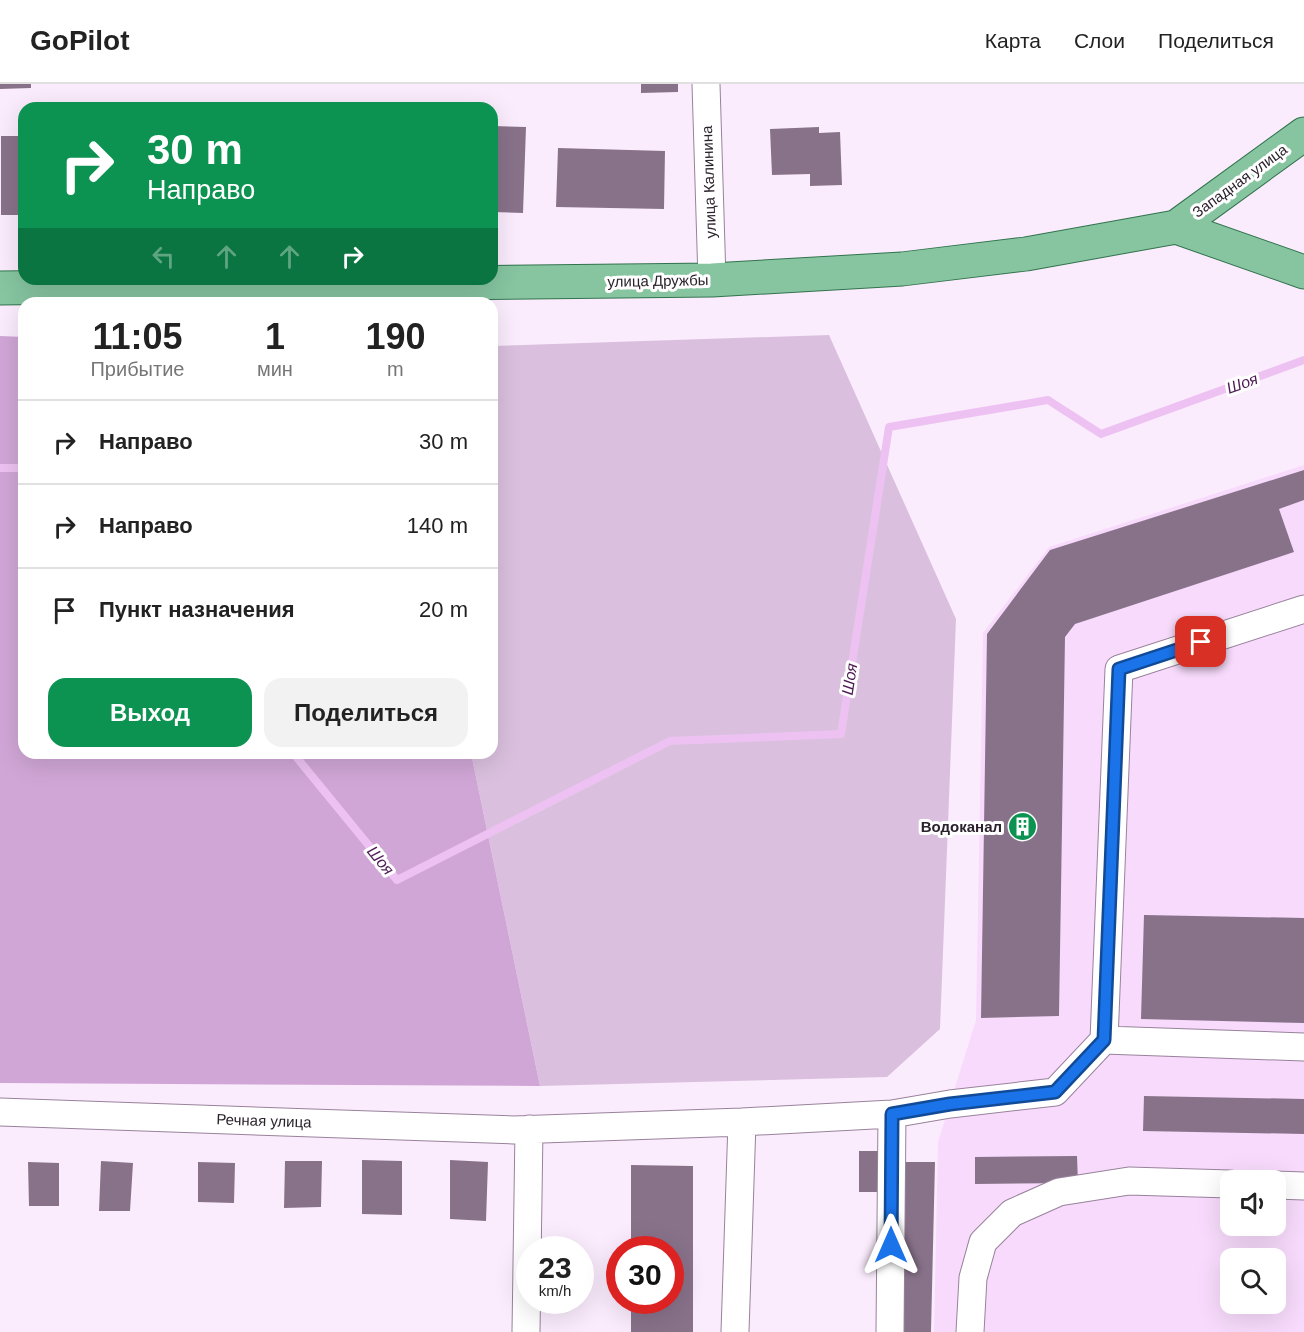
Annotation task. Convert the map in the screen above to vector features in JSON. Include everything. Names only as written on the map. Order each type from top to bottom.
[{"type":"main road","name":"Западная улица","points":[[1176,228],[1304,134]]},
{"type":"main road","name":"улица Дружбы","points":[[498,282],[712,280],[902,269],[1026,254],[1176,228],[1304,272]]},
{"type":"main road","name":"улица Дружбы","points":[[0,288],[267,285]]},
{"type":"street","name":"улица Калинина","points":[[706,84],[712,280]]},
{"type":"street","points":[[1304,609],[1119,669],[1104,1040],[1304,1047]]},
{"type":"street","name":"Речная улица","points":[[0,1112],[529,1129],[742,1122],[892,1114],[950,1104],[1055,1092],[1104,1040]]},
{"type":"street","points":[[890,1332],[892,1114]]},
{"type":"street","points":[[735,1332],[742,1122]]},
{"type":"street","points":[[526,1332],[529,1129]]},
{"type":"street","points":[[970,1332],[973,1278],[983,1242],[1012,1213],[1059,1192],[1129,1180],[1220,1184]]},
{"type":"street","points":[[1286,1185],[1304,1186]]},
{"type":"shaded area","points":[[829,335],[956,619],[940,1029],[887,1077],[540,1086],[472,759],[498,759],[498,346]]},
{"type":"shaded area","points":[[0,336],[18,337],[18,759],[472,759],[540,1086],[0,1083]]},
{"type":"shaded area","name":"Водоканал","points":[[1304,465],[1304,1332],[934,1332],[938,1142],[976,1020],[983,633],[1049,547]]},
{"type":"building","points":[[0,84],[31,84],[31,88],[0,89]]},
{"type":"building","points":[[641,84],[678,84],[678,92],[641,93]]},
{"type":"building","points":[[498,126],[526,127],[523,213],[498,212]]},
{"type":"building","points":[[819,127],[819,133],[840,132],[842,185],[810,186],[810,174],[772,175],[770,129]]},
{"type":"building","points":[[1,136],[18,136],[18,215],[1,215]]},
{"type":"building","points":[[558,148],[665,151],[664,209],[556,207]]},
{"type":"building","points":[[1304,470],[1304,500],[1279,509],[1294,552],[1075,624],[1065,637],[1059,1016],[981,1018],[987,634],[1050,550]]},
{"type":"building","points":[[1144,915],[1304,918],[1304,1023],[1141,1019]]},
{"type":"building","points":[[1144,1096],[1304,1099],[1304,1134],[1143,1131]]},
{"type":"building","points":[[859,1151],[883,1151],[883,1192],[859,1192]]},
{"type":"building","points":[[1077,1156],[1078,1183],[975,1184],[975,1157]]},
{"type":"building","points":[[362,1160],[402,1161],[402,1215],[362,1214]]},
{"type":"building","points":[[450,1160],[488,1162],[486,1221],[450,1219]]},
{"type":"building","points":[[101,1161],[133,1163],[130,1211],[99,1211]]},
{"type":"building","points":[[285,1161],[322,1161],[321,1207],[284,1208]]},
{"type":"building","points":[[28,1162],[59,1163],[59,1206],[29,1206]]},
{"type":"building","points":[[198,1162],[235,1163],[234,1203],[198,1202]]},
{"type":"building","points":[[899,1162],[935,1162],[931,1332],[894,1332]]},
{"type":"building","points":[[631,1165],[693,1166],[693,1332],[631,1332],[631,1314],[684,1314],[684,1236],[631,1236]]},
{"type":"waterway","name":"Шоя","points":[[298,759],[397,880],[670,741],[841,734],[889,427],[1048,400],[1101,434],[1304,360]]},
{"type":"waterway","name":"Шоя","points":[[0,468],[18,468]]},
{"type":"place","name":"Водоканал","points":[[1023,827]]},
{"type":"route","points":[[891,1245],[892,1114],[950,1104],[1055,1092],[1104,1040],[1119,669],[1201,642]]}]
